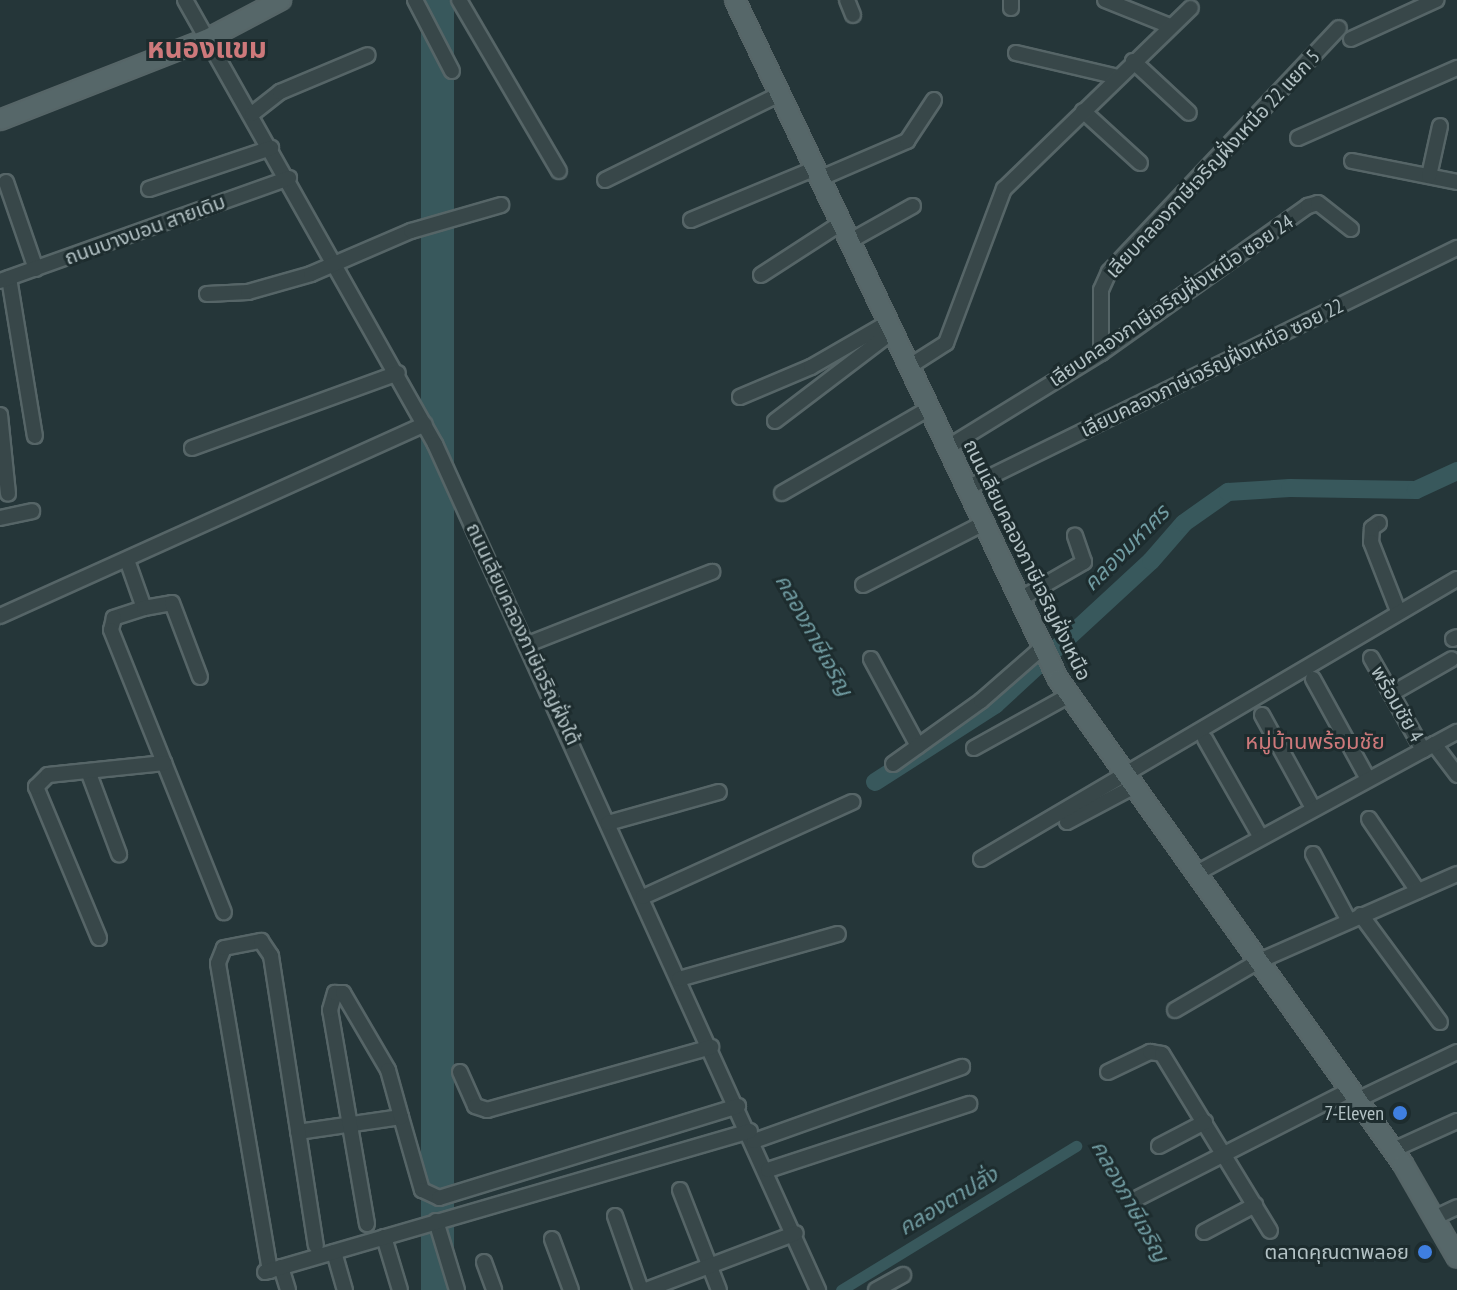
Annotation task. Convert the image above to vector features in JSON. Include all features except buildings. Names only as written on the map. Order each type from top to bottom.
[{"type":"main road","points":[[0,120],[207,39],[281,0]]},
{"type":"main road","name":"ถนนเลียบคลองภาษีเจริญฝั่งเหนือ","points":[[735,0],[1058,679],[1393,1150],[1436,1217],[1457,1258]]},
{"type":"street","name":"ถนนเลียบคลองภาษีเจริญฝั่งใต้","points":[[185,0],[339,265],[425,424],[768,1170],[818,1290]]},
{"type":"street","points":[[415,0],[452,71]]},
{"type":"street","points":[[459,0],[559,171]]},
{"type":"street","points":[[847,0],[853,15]]},
{"type":"street","points":[[1105,0],[1170,26]]},
{"type":"street","points":[[1351,39],[1413,5],[1436,0]]},
{"type":"street","points":[[910,366],[946,343],[1001,193],[1133,61],[1191,8]]},
{"type":"street","name":"เลียบคลองภาษีเจริญฝั่งเหนือ 22 แยก 5","points":[[1101,353],[1101,290],[1109,272],[1339,28]]},
{"type":"street","points":[[1016,53],[1118,77]]},
{"type":"street","points":[[252,114],[280,92],[368,55]]},
{"type":"street","points":[[1133,61],[1189,113]]},
{"type":"street","points":[[1298,138],[1457,68]]},
{"type":"street","points":[[605,180],[780,94]]},
{"type":"street","points":[[691,220],[907,141],[934,100]]},
{"type":"street","points":[[1083,111],[1140,163]]},
{"type":"street","points":[[1429,176],[1440,126]]},
{"type":"street","points":[[149,189],[271,148]]},
{"type":"street","points":[[1352,161],[1457,182]]},
{"type":"street","name":"ถนนบางบอน สายเดิม","points":[[5,279],[289,178]]},
{"type":"street","points":[[6,182],[36,269]]},
{"type":"street","name":"เลียบคลองภาษีเจริญฝั่งเหนือ ซอย 24","points":[[948,447],[1101,353],[1308,206],[1318,203],[1351,229]]},
{"type":"street","points":[[207,294],[248,292],[339,265],[411,231],[501,205]]},
{"type":"street","points":[[850,241],[913,206]]},
{"type":"street","points":[[761,275],[841,223]]},
{"type":"street","name":"เลียบคลองภาษีเจริญฝั่งเหนือ ซอย 22","points":[[967,488],[1457,248]]},
{"type":"street","points":[[5,279],[35,436]]},
{"type":"street","points":[[740,397],[811,367],[891,327]]},
{"type":"street","points":[[775,421],[891,327]]},
{"type":"street","points":[[192,448],[398,373]]},
{"type":"street","points":[[782,493],[930,408]]},
{"type":"street","points":[[0,415],[8,494]]},
{"type":"street","points":[[0,616],[425,424]]},
{"type":"street","points":[[0,518],[32,511]]},
{"type":"street","points":[[863,585],[984,523]]},
{"type":"street","points":[[1379,523],[1372,528],[1371,542],[1398,611]]},
{"type":"street","points":[[1020,599],[1084,562],[1075,536]]},
{"type":"street","points":[[127,560],[144,608]]},
{"type":"street","points":[[528,644],[712,572]]},
{"type":"street","points":[[1067,822],[1129,782],[1150,756],[1457,579]]},
{"type":"street","points":[[200,677],[172,603],[114,618],[111,630],[224,912]]},
{"type":"street","points":[[893,764],[981,701],[1044,648]]},
{"type":"street","name":"พร้อมชัย 4","points":[[1371,658],[1391,694],[1429,747],[1457,775]]},
{"type":"street","points":[[871,659],[918,746]]},
{"type":"street","points":[[1391,694],[1452,659]]},
{"type":"street","points":[[1313,679],[1368,779]]},
{"type":"street","points":[[974,748],[1068,696]]},
{"type":"street","points":[[1262,715],[1313,808]]},
{"type":"street","points":[[1195,874],[1260,836],[1457,732]]},
{"type":"street","points":[[1205,739],[1260,836]]},
{"type":"street","points":[[99,938],[36,787],[48,775],[164,763]]},
{"type":"street","points":[[88,771],[119,854]]},
{"type":"street","points":[[981,859],[1129,782]]},
{"type":"street","points":[[608,823],[719,792]]},
{"type":"street","points":[[643,897],[852,802]]},
{"type":"street","points":[[1369,819],[1418,891]]},
{"type":"street","points":[[1313,854],[1355,918],[1440,1022]]},
{"type":"street","points":[[1175,1010],[1259,961],[1457,874]]},
{"type":"street","points":[[679,979],[838,934]]},
{"type":"street","points":[[288,1290],[272,1270],[218,963],[224,948],[256,941],[268,947],[316,1246]]},
{"type":"street","points":[[367,1224],[330,1010],[333,995],[340,992],[388,1070],[422,1190],[439,1198],[738,1106]]},
{"type":"street","points":[[460,1072],[479,1111],[711,1047]]},
{"type":"street","points":[[1108,1072],[1156,1050],[1205,1122],[1270,1231]]},
{"type":"street","points":[[1138,1198],[1224,1153],[1457,1052]]},
{"type":"street","points":[[272,1270],[436,1221],[752,1136],[962,1067]]},
{"type":"street","points":[[768,1170],[969,1104]]},
{"type":"street","points":[[298,1132],[401,1117]]},
{"type":"street","points":[[1393,1150],[1457,1121]]},
{"type":"street","points":[[1159,1146],[1205,1122]]},
{"type":"street","points":[[680,1190],[719,1290]]},
{"type":"street","points":[[1204,1232],[1255,1205]]},
{"type":"street","points":[[1436,1217],[1457,1207]]},
{"type":"street","points":[[615,1216],[643,1290],[796,1233]]},
{"type":"street","points":[[436,1221],[457,1290]]},
{"type":"street","points":[[384,1237],[400,1290]]},
{"type":"street","points":[[552,1239],[571,1290]]},
{"type":"street","points":[[334,1252],[345,1290]]},
{"type":"street","points":[[484,1262],[494,1290]]},
{"type":"street","points":[[876,1290],[903,1275]]},
{"type":"water","points":[[421,0],[454,0],[454,1290],[421,1290]]},
{"type":"waterway","name":"คลองมหาศร","points":[[875,782],[995,705],[1151,561],[1184,523],[1228,492],[1290,488],[1416,490],[1457,471]]},
{"type":"waterway","name":"คลองตาปลั่ง","points":[[841,1290],[1076,1146]]},
{"type":"place","name":"7-Eleven","points":[[1400,1113]]},
{"type":"place","name":"ตลาดคุณตาพลอย","points":[[1425,1252]]},
{"type":"district","name":"หนองแขม","points":[[207,48]]},
{"type":"district","name":"หมู่บ้านพร้อมชัย","points":[[1315,742]]},
{"type":"water label","name":"คลองภาษีเจริญ","points":[[814,635]]},
{"type":"water label","name":"คลองภาษีเจริญ","points":[[1130,1201]]}]
